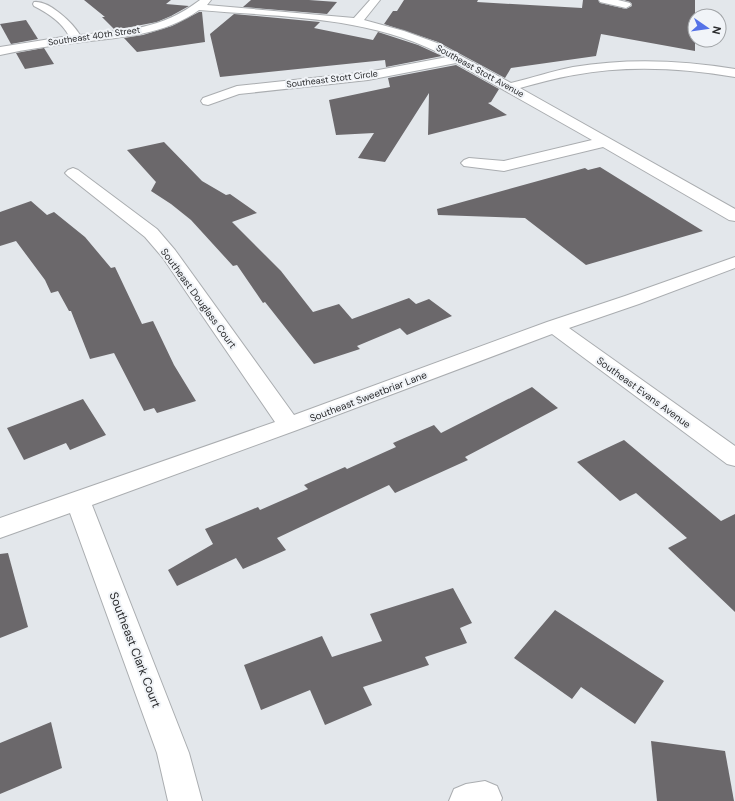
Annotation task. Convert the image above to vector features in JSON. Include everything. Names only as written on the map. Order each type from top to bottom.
[{"type":"street","name":"Southeast 40th Street","points":[[0,51],[76,39],[114,35],[150,28],[177,19],[206,0]]},
{"type":"street","points":[[357,22],[375,0]]},
{"type":"street","points":[[604,0],[626,5]]},
{"type":"street","points":[[38,4],[53,11],[66,23],[76,39]]},
{"type":"street","name":"Southeast Stott Avenue","points":[[197,7],[357,22],[400,33],[433,45],[735,216]]},
{"type":"street","name":"Southeast Stott Circle","points":[[208,100],[237,90],[368,76],[458,59]]},
{"type":"street","points":[[509,87],[573,71],[614,66],[676,66],[735,72]]},
{"type":"street","points":[[469,163],[504,166],[604,142]]},
{"type":"street","name":"Southeast Douglass Court","points":[[73,173],[151,233],[169,254],[289,425]]},
{"type":"street","name":"Southeast Sweetbriar Lane","points":[[0,528],[78,502],[554,326],[632,300],[735,262]]},
{"type":"street","name":"Southeast Evans Avenue","points":[[554,326],[735,458]]},
{"type":"street","name":"Southeast Clark Court","points":[[78,502],[174,753],[185,801]]},
{"type":"building","points":[[84,0],[171,0],[166,4],[189,6],[157,22],[115,30],[102,17],[105,17]]},
{"type":"building","points":[[251,0],[309,0],[337,2],[327,14],[243,7]]},
{"type":"building","points":[[404,0],[478,0],[477,2],[582,8],[583,0],[598,0],[600,3],[626,9],[632,6],[632,4],[624,0],[695,0],[695,8],[687,8],[687,48],[695,48],[695,51],[601,34],[596,56],[511,68],[505,78],[438,42],[384,24],[393,11],[397,11]]},
{"type":"building","points":[[199,12],[202,12],[205,42],[137,52],[124,38],[143,35],[172,26]]},
{"type":"building","points":[[234,14],[320,22],[314,28],[373,40],[378,32],[418,45],[442,56],[386,67],[385,60],[220,77],[210,34]]},
{"type":"building","points":[[26,20],[38,39],[11,44],[0,24]]},
{"type":"building","points":[[44,48],[54,64],[25,69],[16,53]]},
{"type":"building","points":[[456,65],[499,89],[491,102],[488,103],[507,115],[428,135],[429,93],[385,162],[358,158],[374,133],[336,135],[329,100],[390,87],[388,78]]},
{"type":"building","points":[[164,142],[202,181],[226,195],[230,194],[257,213],[232,222],[281,271],[313,312],[339,304],[352,319],[409,298],[416,304],[429,299],[452,316],[407,335],[400,328],[357,346],[360,349],[314,364],[265,302],[263,303],[237,265],[233,266],[191,220],[171,204],[151,191],[156,182],[127,150]]},
{"type":"building","points":[[600,167],[703,231],[586,265],[525,218],[438,215],[437,209],[585,168],[588,170]]},
{"type":"building","points":[[31,201],[47,215],[54,212],[85,237],[111,268],[115,267],[142,324],[153,321],[174,365],[196,401],[157,413],[154,408],[144,411],[114,353],[90,359],[71,311],[69,311],[58,291],[51,293],[45,280],[16,241],[0,246],[0,212]]},
{"type":"building","points":[[532,387],[558,408],[465,457],[468,460],[395,493],[389,485],[277,538],[286,550],[243,569],[236,558],[177,586],[168,570],[213,544],[205,529],[258,507],[260,510],[308,489],[304,485],[345,467],[347,469],[396,447],[393,443],[434,425],[441,433]]},
{"type":"building","points":[[83,399],[106,435],[70,450],[66,443],[24,460],[7,428]]},
{"type":"building","points":[[624,440],[721,521],[735,514],[735,612],[668,548],[687,538],[636,493],[620,501],[577,462]]},
{"type":"building","points":[[8,553],[28,627],[0,638],[0,554]]},
{"type":"building","points":[[453,588],[472,623],[460,628],[467,643],[425,657],[429,665],[363,687],[372,705],[325,725],[310,690],[261,710],[244,665],[322,636],[332,657],[382,641],[370,614]]},
{"type":"building","points":[[555,610],[664,681],[635,724],[581,687],[572,699],[514,658]]},
{"type":"building","points":[[51,722],[62,768],[0,794],[0,743]]},
{"type":"building","points":[[651,741],[725,751],[734,801],[657,801]]}]
